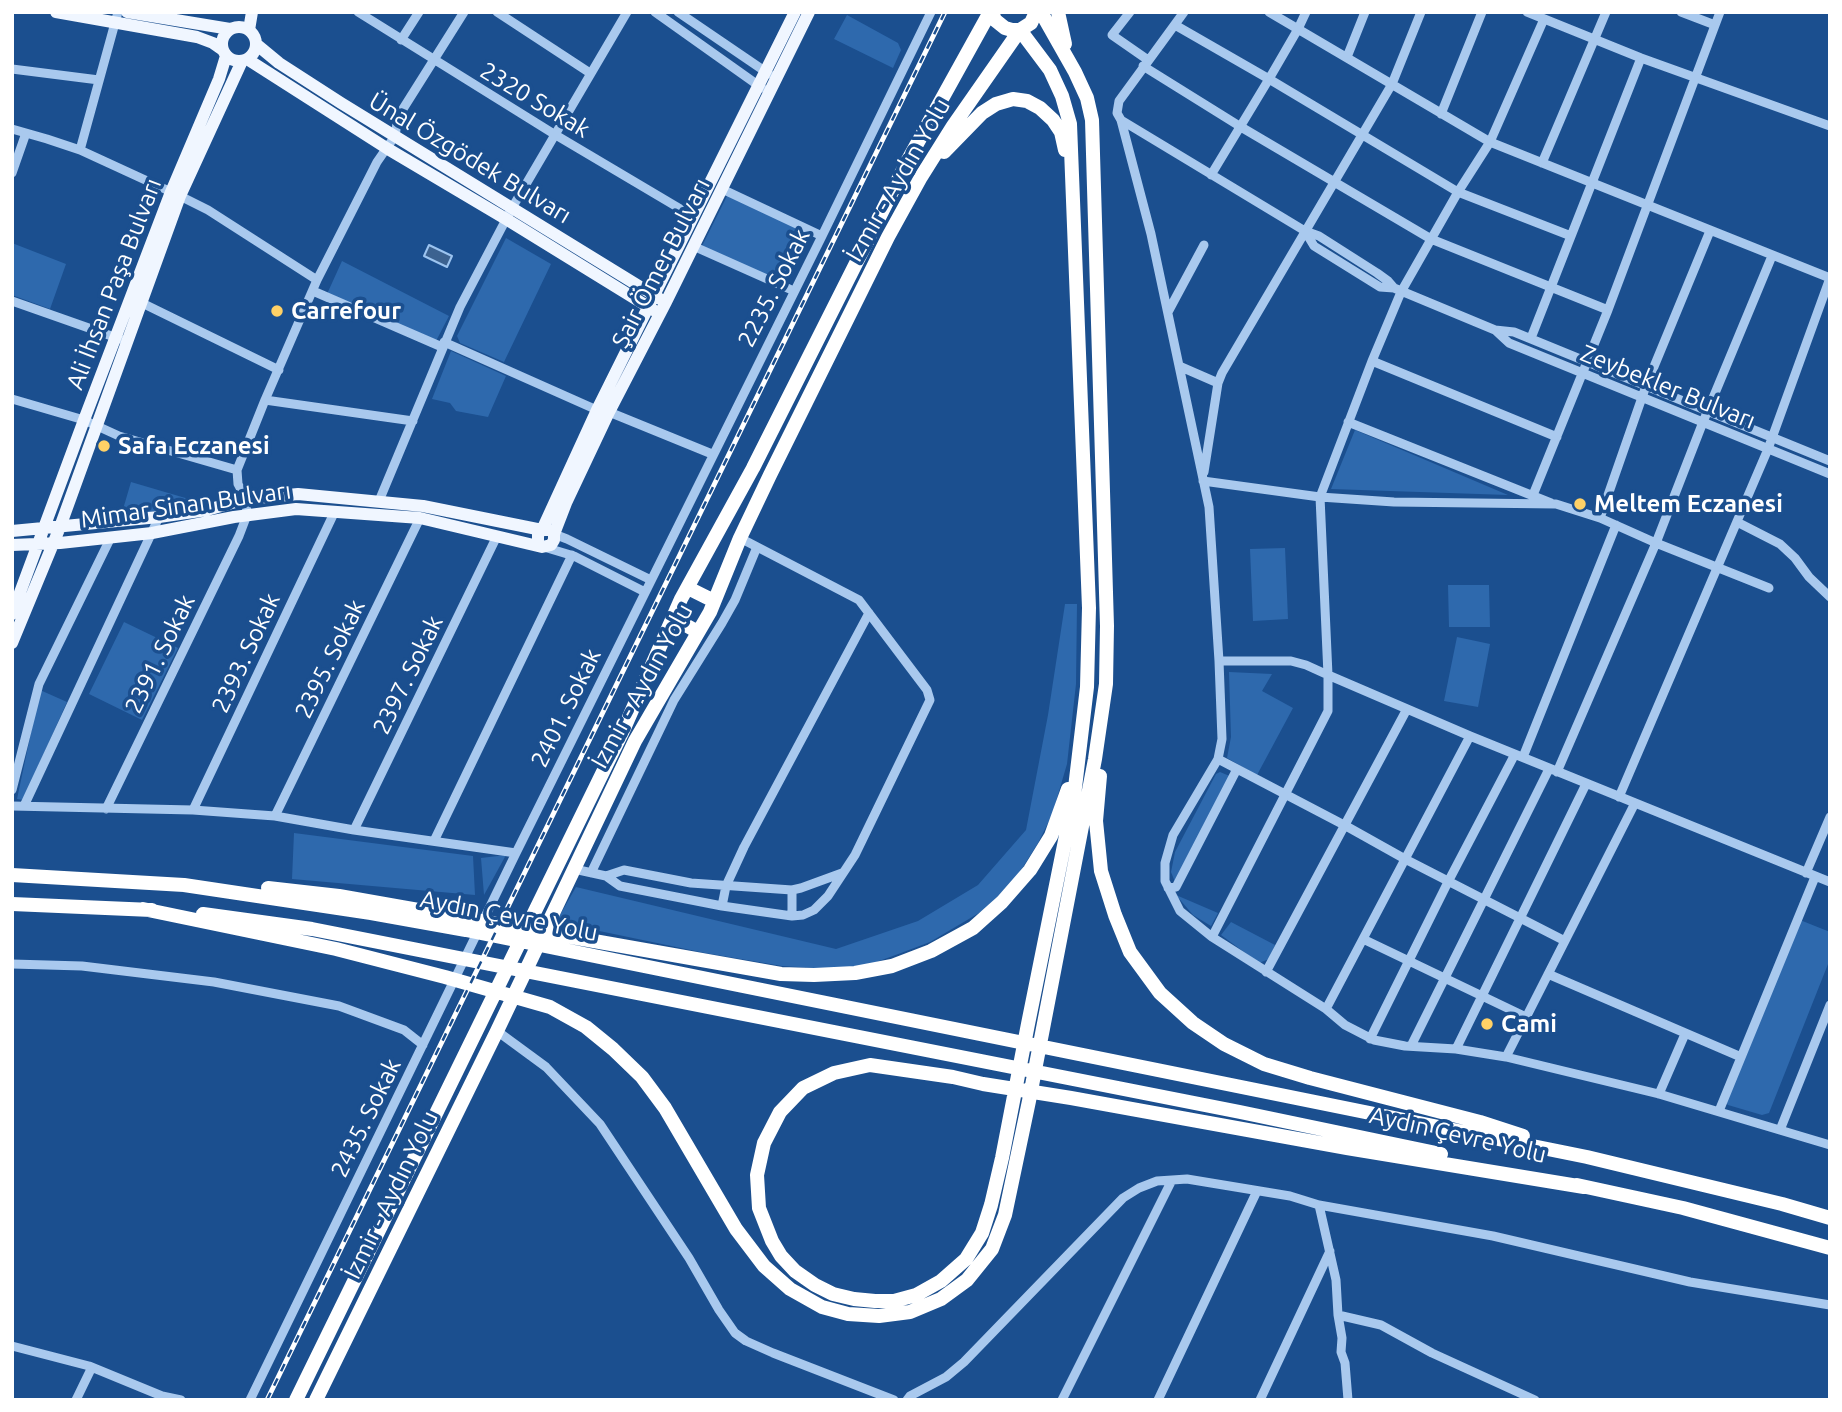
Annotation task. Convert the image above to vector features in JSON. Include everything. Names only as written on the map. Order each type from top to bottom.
[{"type":"highway","points":[[991,12],[995,20],[1005,28],[1020,30],[1050,70],[1062,96],[1070,124],[1089,608],[1087,687],[1074,796],[1002,1158],[982,1233],[966,1259],[941,1281],[916,1294],[894,1301],[854,1299],[833,1294],[795,1271],[772,1241],[759,1208],[757,1175],[764,1143],[780,1112],[803,1088],[834,1073],[870,1065],[953,1077],[983,1084],[1071,1098],[1347,1148],[1584,1187]]},
{"type":"highway","name":"İzmir - Aydın Yolu","points":[[296,1400],[622,733],[688,588],[754,468],[908,160],[991,12]]},
{"type":"highway","points":[[1039,12],[1075,72],[1087,98],[1092,120],[1107,626],[1096,821],[1101,872],[1130,952],[1160,993],[1193,1023],[1264,1064],[1480,1122],[1587,1157]]},
{"type":"highway","name":"İzmir - Aydın Yolu","points":[[316,1400],[497,1031],[635,741],[714,601],[740,538],[888,237],[953,126],[1020,30],[1031,23],[1039,12]]},
{"type":"highway","points":[[1058,12],[1075,72]]},
{"type":"highway","points":[[921,177],[982,113],[996,104],[1013,99],[1034,104],[1053,120],[1061,132],[1073,182]]},
{"type":"highway","points":[[688,588],[714,601]]},
{"type":"highway","points":[[673,618],[698,632]]},
{"type":"highway","points":[[143,909],[336,949],[550,1007],[586,1027],[642,1077],[666,1108],[736,1229],[764,1266],[790,1289],[822,1307],[848,1314],[879,1316],[910,1312],[941,1299],[967,1280],[992,1249],[1005,1215],[1095,760],[1105,684]]},
{"type":"highway","points":[[553,941],[781,974],[855,973],[912,959],[973,928],[1002,902],[1030,870],[1051,836],[1082,740]]},
{"type":"highway","name":"Aydın Çevre Yolu","points":[[12,875],[184,885],[468,925],[553,941],[991,1038],[1587,1157],[1830,1218]]},
{"type":"highway","name":"Aydın Çevre Yolu","points":[[12,904],[219,915],[312,929],[1392,1143],[1683,1208],[1830,1248]]},
{"type":"main road","points":[[55,12],[117,18],[197,37],[213,43],[236,61],[245,60],[255,52],[254,36],[238,29],[127,12]]},
{"type":"main road","points":[[238,29],[239,12]]},
{"type":"main road","points":[[224,53],[223,39],[238,29],[252,12]]},
{"type":"main road","name":"Şair Ömer Bulvarı","points":[[657,305],[693,246],[722,189],[795,12]]},
{"type":"main road","name":"Şair Ömer Bulvarı","points":[[771,75],[809,12]]},
{"type":"main road","name":"Ünal Özgödek Bulvarı","points":[[256,44],[279,63],[391,133],[509,213],[657,305]]},
{"type":"main road","name":"Ali İhsan Paşa Bulvarı","points":[[38,544],[122,340],[219,79],[224,53]]},
{"type":"main road","name":"Ali İhsan Paşa Bulvarı","points":[[122,340],[142,303],[176,194],[245,60]]},
{"type":"main road","name":"Ünal Özgödek Bulvarı","points":[[245,60],[384,146],[509,213]]},
{"type":"main road","name":"Şair Ömer Bulvarı","points":[[542,547],[537,537],[548,532],[603,411],[657,305],[694,217],[764,90]]},
{"type":"main road","name":"Ali İhsan Paşa Bulvarı","points":[[54,543],[61,527],[90,423]]},
{"type":"main road","name":"Mimar Sinan Bulvarı","points":[[12,531],[159,517],[207,510],[246,499],[298,494],[548,532]]},
{"type":"main road","name":"Mimar Sinan Bulvarı","points":[[12,545],[152,533],[241,516],[296,509],[335,511],[378,508]]},
{"type":"main road","name":"Mimar Sinan Bulvarı","points":[[421,512],[542,547]]},
{"type":"main road","points":[[12,643],[54,543]]},
{"type":"main road","points":[[12,614],[38,544]]},
{"type":"street","name":"2320 Sokak","points":[[358,12],[694,217]]},
{"type":"street","points":[[401,40],[419,12]]},
{"type":"street","points":[[241,516],[233,503],[238,484],[237,470],[317,280],[398,117],[464,12]]},
{"type":"street","points":[[497,12],[590,73]]},
{"type":"street","points":[[378,508],[460,307],[509,213],[627,12]]},
{"type":"street","points":[[655,12],[764,90]]},
{"type":"street","points":[[678,12],[771,75]]},
{"type":"street","name":"2235. Sokak","points":[[651,580],[930,12]]},
{"type":"street","points":[[1130,12],[1112,35],[1146,63],[1241,127],[1431,239],[1608,310]]},
{"type":"street","points":[[1184,12],[1119,101],[1117,113],[1151,234],[1209,507],[1222,739],[1218,759],[1173,835],[1165,863],[1165,881],[1180,911],[1212,937],[1370,1039],[1506,1057],[1660,1094],[1830,1145]]},
{"type":"street","points":[[1269,12],[1490,142],[1830,278],[1773,438],[1619,797]]},
{"type":"street","points":[[1211,175],[1306,12]]},
{"type":"street","points":[[1347,57],[1365,12]]},
{"type":"street","points":[[1203,481],[1218,383],[1222,373],[1392,84],[1421,12]]},
{"type":"street","points":[[1441,114],[1482,12]]},
{"type":"street","points":[[1527,12],[1641,58],[1830,127]]},
{"type":"street","points":[[1542,163],[1606,12]]},
{"type":"street","points":[[1681,12],[1715,25]]},
{"type":"street","points":[[1533,495],[1608,310],[1720,12]]},
{"type":"street","points":[[80,150],[117,18]]},
{"type":"street","points":[[1212,937],[1328,711],[1321,497],[1348,422],[1398,290],[1490,142],[1544,19]]},
{"type":"street","points":[[1175,25],[1458,192],[1571,236]]},
{"type":"street","points":[[1531,338],[1641,58]]},
{"type":"street","points":[[12,69],[99,80]]},
{"type":"street","name":"Zeybekler Bulvarı","points":[[1121,120],[1305,231],[1319,236],[1377,273],[1398,290],[1494,330],[1510,343],[1830,474]]},
{"type":"street","points":[[12,130],[80,150],[176,194],[208,210],[317,280]]},
{"type":"street","points":[[12,173],[26,133]]},
{"type":"street","points":[[722,189],[822,236]]},
{"type":"street","points":[[1600,518],[1646,386],[1710,232]]},
{"type":"street","points":[[1168,312],[1204,245]]},
{"type":"street","points":[[693,246],[794,291]]},
{"type":"street","points":[[1410,1046],[1553,770],[1656,543],[1772,256]]},
{"type":"street","points":[[313,291],[712,454]]},
{"type":"street","points":[[12,301],[122,340]]},
{"type":"street","points":[[142,303],[279,370]]},
{"type":"street","name":"Zeybekler Bulvarı","points":[[1494,330],[1514,332],[1531,338],[1830,461]]},
{"type":"street","points":[[1372,361],[1557,436]]},
{"type":"street","points":[[1180,366],[1218,383]]},
{"type":"street","points":[[12,399],[90,423],[119,436],[237,470]]},
{"type":"street","points":[[265,400],[413,421]]},
{"type":"street","points":[[1348,422],[1556,505],[1600,518],[1769,588]]},
{"type":"street","points":[[1203,481],[1321,497],[1394,502],[1556,505]]},
{"type":"street","points":[[238,484],[246,499],[241,516]]},
{"type":"street","name":"2393. Sokak","points":[[193,810],[335,511]]},
{"type":"street","name":"2395. Sokak","points":[[275,816],[421,512]]},
{"type":"street","name":"2391. Sokak","points":[[106,809],[239,536],[241,516]]},
{"type":"street","points":[[24,806],[159,517]]},
{"type":"street","points":[[1737,523],[1780,544],[1830,597]]},
{"type":"street","points":[[1370,1039],[1448,881],[1519,755],[1616,526]]},
{"type":"street","name":"Mimar Sinan Bulvarı","points":[[548,532],[651,580]]},
{"type":"street","name":"2397. Sokak","points":[[354,830],[497,536]]},
{"type":"street","points":[[12,790],[39,684],[111,537]]},
{"type":"street","points":[[574,869],[606,876],[620,886],[792,916],[814,910],[828,896],[860,844],[930,701],[927,690],[859,600],[740,538]]},
{"type":"street","name":"Mimar Sinan Bulvarı","points":[[542,547],[572,555],[645,592]]},
{"type":"street","points":[[592,873],[674,700],[735,600],[757,547]]},
{"type":"street","points":[[434,841],[572,555]]},
{"type":"street","name":"2401. Sokak","points":[[516,853],[651,580]]},
{"type":"street","points":[[722,905],[726,886],[750,835],[869,613]]},
{"type":"street","points":[[1219,661],[1291,661],[1306,665],[1470,736],[1830,882]]},
{"type":"street","points":[[1266,972],[1407,709]]},
{"type":"street","points":[[1326,1009],[1470,736]]},
{"type":"street","points":[[1218,759],[1565,941]]},
{"type":"street","points":[[1168,888],[1176,887],[1237,769]]},
{"type":"street","points":[[1456,1049],[1586,784]]},
{"type":"street","points":[[1506,1057],[1635,803]]},
{"type":"street","points":[[12,806],[193,810],[275,816],[516,853]]},
{"type":"street","points":[[1719,1111],[1811,875],[1830,817]]},
{"type":"street","name":"2435. Sokak","points":[[250,1400],[516,853]]},
{"type":"street","points":[[606,876],[624,870],[691,883],[792,890],[843,873]]},
{"type":"street","points":[[792,890],[792,916]]},
{"type":"street","points":[[1363,939],[1526,1017]]},
{"type":"street","points":[[12,964],[82,966],[214,982],[339,1006],[404,1030],[423,1045]]},
{"type":"street","points":[[1548,974],[1741,1057]]},
{"type":"street","points":[[1780,1130],[1830,1005]]},
{"type":"street","points":[[497,1031],[546,1067],[600,1124],[735,1333],[773,1353],[894,1400]]},
{"type":"street","points":[[1660,1094],[1685,1034]]},
{"type":"street","points":[[906,1400],[946,1377],[964,1362],[1123,1198],[1157,1181],[1187,1179],[1290,1196],[1319,1205],[1493,1236],[1690,1282],[1830,1305]]},
{"type":"street","points":[[1062,1400],[1172,1180]]},
{"type":"street","points":[[1158,1400],[1257,1191]]},
{"type":"street","points":[[1319,1205],[1336,1280],[1341,1352],[1345,1363],[1348,1400]]},
{"type":"street","points":[[1260,1400],[1330,1251]]},
{"type":"street","points":[[1819,1303],[1830,1315]]},
{"type":"street","points":[[1338,1315],[1381,1325],[1432,1353],[1535,1400]]},
{"type":"street","points":[[14,1350],[92,1367],[161,1398],[181,1400]]},
{"type":"street","points":[[76,1400],[92,1367]]},
{"type":"shaded area","points":[[847,15],[898,43],[901,50],[893,68],[834,39]]},
{"type":"shaded area","points":[[728,194],[810,234],[784,284],[702,246]]},
{"type":"shaded area","points":[[506,238],[551,264],[504,362],[460,343],[457,336]]},
{"type":"shaded area","points":[[12,243],[66,264],[50,309],[12,295]]},
{"type":"shaded area","points":[[429,245],[452,256],[447,267],[424,256]]},
{"type":"shaded area","points":[[342,261],[449,316],[436,341],[327,294]]},
{"type":"shaded area","points":[[451,351],[506,376],[488,417],[456,411],[450,403],[432,399]]},
{"type":"shaded area","points":[[1355,430],[1508,495],[1331,489]]},
{"type":"shaded area","points":[[131,482],[199,502],[199,505],[121,516]]},
{"type":"shaded area","points":[[1285,548],[1288,619],[1253,621],[1250,549]]},
{"type":"shaded area","points":[[1448,585],[1489,585],[1490,627],[1449,627]]},
{"type":"shaded area","points":[[1065,604],[1077,604],[1076,684],[1067,764],[1052,815],[1038,843],[1016,878],[984,910],[930,942],[868,965],[830,969],[782,966],[705,953],[556,922],[576,887],[836,949],[918,921],[978,885],[1026,830],[1048,715]]},
{"type":"shaded area","points":[[124,622],[178,648],[142,720],[89,694]]},
{"type":"shaded area","points":[[1457,637],[1490,644],[1478,707],[1444,701]]},
{"type":"shaded area","points":[[1229,672],[1272,674],[1262,691],[1293,708],[1257,775],[1227,758],[1231,737]]},
{"type":"shaded area","points":[[40,690],[67,702],[23,800],[17,799]]},
{"type":"shaded area","points":[[1220,772],[1232,777],[1175,882],[1171,872],[1175,852],[1216,774]]},
{"type":"shaded area","points":[[294,833],[473,856],[475,895],[292,879]]},
{"type":"shaded area","points":[[506,855],[484,895],[481,858]]},
{"type":"shaded area","points":[[1176,895],[1218,913],[1211,926],[1193,915]]},
{"type":"shaded area","points":[[1800,920],[1830,932],[1830,959],[1769,1113],[1762,1115],[1728,1105],[1726,1102]]},
{"type":"shaded area","points":[[1231,922],[1275,945],[1269,959],[1259,963],[1221,935]]},
{"type":"railway","points":[[267,1400],[945,12]]},
{"type":"place","name":"Carrefour","points":[[277,311]]},
{"type":"place","name":"Safa Eczanesi","points":[[104,446]]},
{"type":"place","name":"Meltem Eczanesi","points":[[1580,504]]},
{"type":"place","name":"Cami","points":[[1487,1024]]}]
